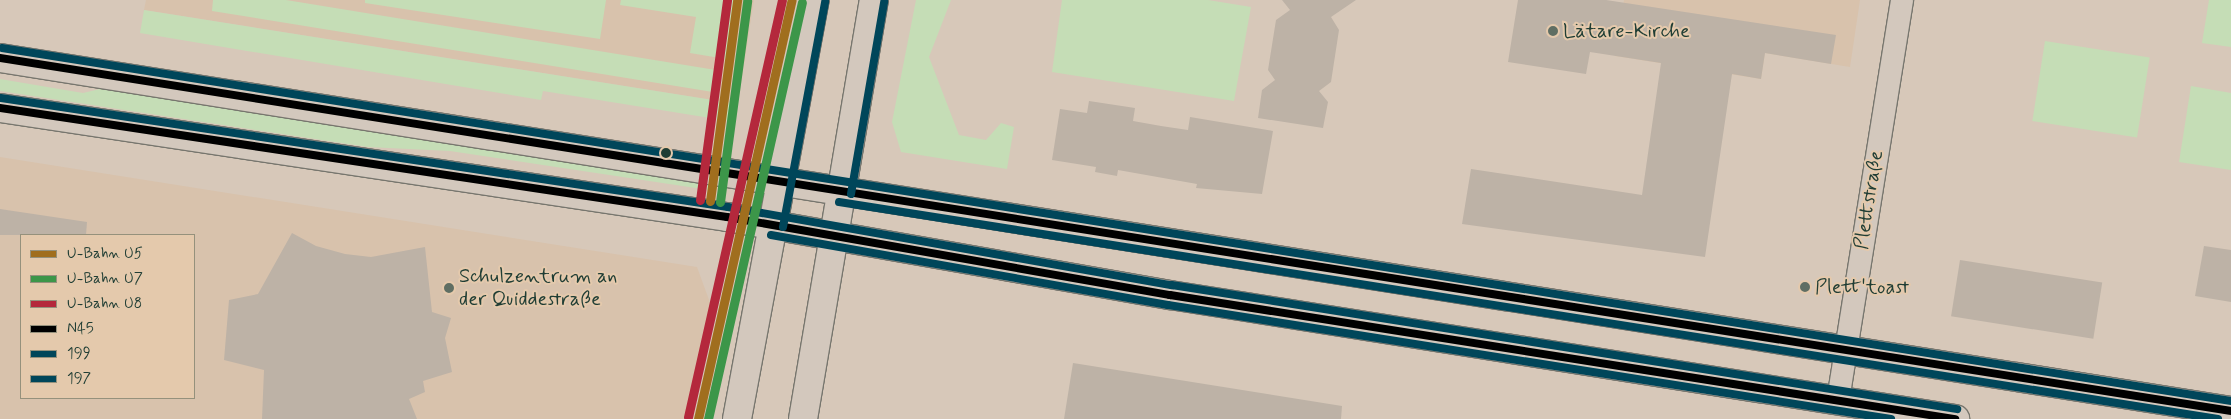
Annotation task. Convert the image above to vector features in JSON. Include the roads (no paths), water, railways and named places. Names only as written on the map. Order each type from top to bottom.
[{"type":"main road","points":[[737,419],[815,0]]},
{"type":"main road","points":[[803,419],[874,0]]},
{"type":"main road","points":[[0,58],[2231,410]]},
{"type":"main road","points":[[0,108],[773,225],[1170,295],[1955,419]]},
{"type":"street","name":"Plettstraße","points":[[1838,400],[1902,0]]},
{"type":"metro line","name":"U8","points":[[700,200],[727,0]]},
{"type":"metro line","name":"U5","points":[[710,201],[737,0]]},
{"type":"metro line","name":"U8","points":[[688,417],[782,0]]},
{"type":"metro line","name":"U5","points":[[698,419],[792,0]]},
{"type":"metro line","name":"U7","points":[[720,202],[747,1]]},
{"type":"metro line","name":"U7","points":[[708,419],[802,2]]},
{"type":"place","name":"Lätare-Kirche","points":[[1553,31]]},
{"type":"place","name":"Plett'toast","points":[[1805,287]]},
{"type":"place","name":"Schulzentrum an der Quiddestraße","points":[[449,288]]}]
